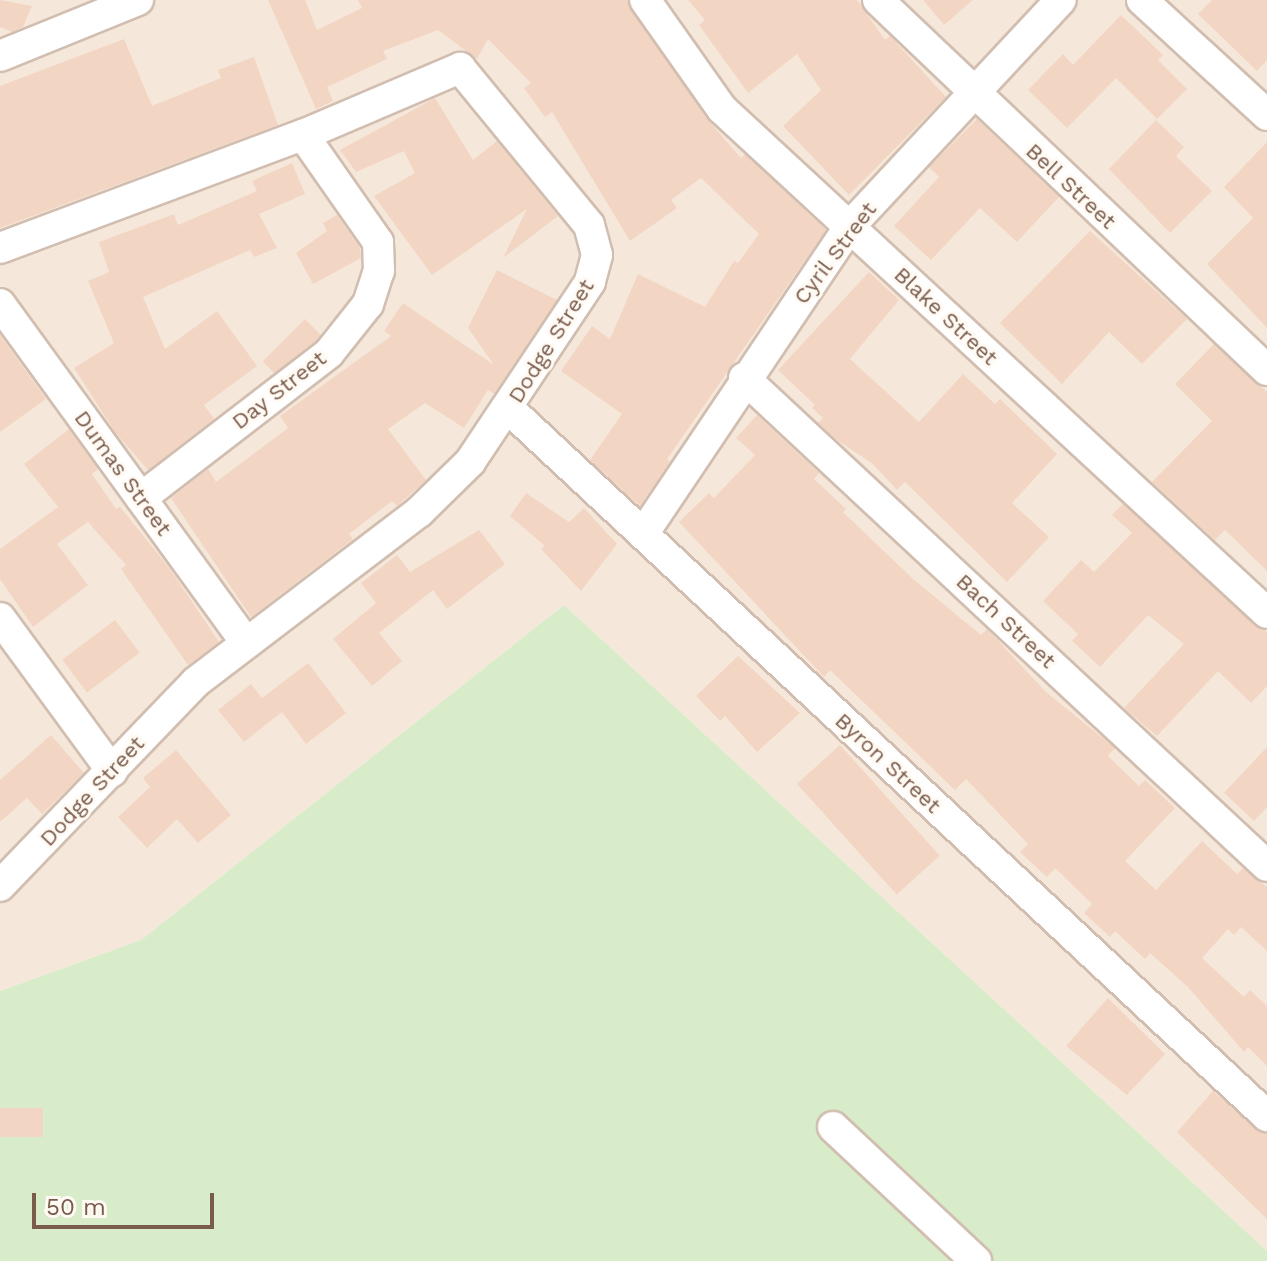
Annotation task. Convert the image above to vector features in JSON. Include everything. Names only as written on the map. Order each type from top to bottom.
[{"type":"street","points":[[0,56],[138,0]]},
{"type":"street","name":"Blake Street","points":[[645,0],[722,109],[1267,613]]},
{"type":"street","name":"Bell Street","points":[[878,0],[973,95],[1267,370]]},
{"type":"street","name":"Cyril Street","points":[[643,534],[744,378],[850,226],[1061,0]]},
{"type":"street","points":[[1142,0],[1267,115]]},
{"type":"street","name":"Dodge Street","points":[[0,248],[303,135],[454,69],[465,70],[589,225],[597,255],[590,282],[509,409],[470,462],[419,512],[196,682],[0,886]]},
{"type":"street","name":"Day Street","points":[[141,498],[329,353],[368,304],[379,271],[378,242],[303,135]]},
{"type":"street","name":"Dumas Street","points":[[0,304],[246,643]]},
{"type":"street","name":"Bach Street","points":[[744,378],[1267,866]]},
{"type":"street","name":"Byron Street","points":[[509,409],[1267,1116]]},
{"type":"street","points":[[0,618],[112,771]]},
{"type":"street","points":[[833,1127],[976,1261]]},
{"type":"shaded area","points":[[0,0],[1267,0],[1267,1251],[564,605],[141,940],[0,991]]},
{"type":"green space","points":[[564,605],[1267,1251],[1267,1261],[0,1261],[0,991],[141,940]]},
{"type":"building","points":[[0,0],[32,6],[23,27],[12,32],[0,27]]},
{"type":"building","points":[[268,0],[305,0],[317,30],[362,8],[358,0],[627,0],[707,119],[741,158],[745,154],[826,230],[667,459],[670,462],[640,506],[590,460],[622,414],[561,371],[592,326],[610,339],[638,274],[705,307],[734,261],[738,263],[759,234],[701,178],[671,200],[677,208],[630,241],[552,112],[545,117],[524,88],[531,83],[488,39],[477,59],[438,30],[383,51],[387,59],[327,87],[333,101],[316,109]]},
{"type":"building","points":[[688,0],[857,0],[885,40],[890,36],[946,97],[849,195],[783,126],[821,90],[797,54],[748,93],[699,25],[705,20]]},
{"type":"building","points":[[923,0],[973,0],[944,25]]},
{"type":"building","points":[[1212,0],[1267,0],[1267,60],[1257,71],[1198,14]]},
{"type":"building","points":[[1121,15],[1163,55],[1158,60],[1187,89],[1157,119],[1116,78],[1067,128],[1028,90],[1063,54],[1073,65]]},
{"type":"building","points":[[124,39],[152,106],[221,78],[218,70],[254,57],[278,125],[0,228],[0,86]]},
{"type":"building","points":[[435,98],[473,160],[497,141],[558,216],[503,258],[527,209],[432,275],[374,196],[415,173],[404,151],[356,172],[340,150]]},
{"type":"building","points":[[977,119],[1059,197],[1017,242],[980,208],[931,260],[894,226],[939,177],[929,167]]},
{"type":"building","points":[[1156,120],[1184,147],[1176,156],[1212,191],[1170,233],[1109,169]]},
{"type":"building","points":[[1267,142],[1267,328],[1207,264],[1253,218],[1224,187]]},
{"type":"building","points":[[292,163],[305,194],[259,214],[277,248],[254,257],[250,250],[143,297],[165,349],[217,311],[257,366],[204,405],[214,419],[148,470],[115,432],[74,368],[114,343],[88,281],[109,272],[99,242],[174,214],[178,225],[257,191],[252,181]]},
{"type":"building","points":[[337,215],[360,248],[361,258],[313,284],[296,253],[327,231],[323,223]]},
{"type":"building","points":[[1090,231],[1187,319],[1142,364],[1109,332],[1062,384],[1000,323]]},
{"type":"building","points":[[497,270],[557,300],[494,394],[488,390],[464,428],[425,403],[388,429],[426,480],[397,506],[392,501],[349,534],[353,539],[251,617],[171,498],[208,469],[216,482],[288,428],[280,416],[391,336],[384,331],[403,303],[494,365],[468,328]]},
{"type":"building","points":[[869,272],[899,300],[850,359],[919,422],[963,374],[995,404],[1000,399],[1057,454],[1012,503],[1049,537],[1007,582],[905,482],[897,490],[873,464],[818,423],[823,418],[812,408],[815,405],[778,370]]},
{"type":"building","points":[[305,319],[321,335],[279,378],[263,361]]},
{"type":"building","points":[[0,335],[46,399],[0,432]]},
{"type":"building","points":[[1214,344],[1267,392],[1267,571],[1225,530],[1215,540],[1152,482],[1212,421],[1175,384]]},
{"type":"building","points":[[757,415],[819,473],[814,479],[846,509],[843,512],[912,578],[981,635],[987,629],[1046,692],[1115,748],[1108,756],[1139,786],[1145,780],[1175,808],[1125,861],[1156,890],[1202,841],[1237,874],[1243,868],[1267,887],[1267,951],[1241,927],[1234,935],[1228,929],[1202,958],[1244,997],[1250,990],[1267,1006],[1267,1066],[1248,1047],[1244,1052],[1188,987],[1150,953],[1145,959],[1115,931],[1110,937],[1084,913],[1092,904],[1055,868],[1047,877],[1020,852],[1028,844],[966,779],[955,790],[830,670],[824,677],[679,522],[709,493],[714,498],[755,455],[736,438]]},
{"type":"building","points":[[69,429],[98,469],[92,474],[116,509],[120,507],[170,569],[219,642],[188,665],[121,569],[126,565],[88,522],[57,544],[88,585],[33,627],[0,579],[0,549],[58,507],[24,464]]},
{"type":"building","points":[[526,493],[569,522],[584,508],[617,544],[581,591],[541,549],[545,546],[510,516]]},
{"type":"building","points":[[1123,504],[1267,632],[1267,686],[1251,703],[1218,671],[1157,736],[1124,708],[1184,644],[1148,615],[1100,667],[1072,641],[1078,634],[1043,601],[1081,560],[1094,572],[1132,533],[1112,515]]},
{"type":"building","points":[[479,530],[505,564],[447,609],[433,590],[379,633],[402,661],[372,686],[333,639],[376,603],[361,583],[397,555],[410,572]]},
{"type":"building","points":[[115,620],[140,653],[87,692],[62,660]]},
{"type":"building","points":[[738,656],[800,713],[757,752],[725,716],[720,721],[696,696]]},
{"type":"building","points":[[308,663],[346,713],[306,744],[282,712],[244,742],[218,710],[251,684],[262,698]]},
{"type":"building","points":[[51,735],[84,773],[42,814],[27,798],[0,822],[0,780]]},
{"type":"building","points":[[840,745],[940,856],[897,895],[797,784]]},
{"type":"building","points":[[1267,747],[1267,807],[1254,821],[1224,793]]},
{"type":"building","points":[[176,750],[231,815],[198,843],[177,819],[147,848],[118,817],[150,787],[143,778]]},
{"type":"building","points":[[1108,998],[1165,1054],[1127,1095],[1066,1046]]},
{"type":"building","points":[[1213,1091],[1255,1129],[1267,1134],[1267,1219],[1177,1132]]},
{"type":"building","points":[[0,1108],[43,1108],[43,1137],[0,1137]]}]
